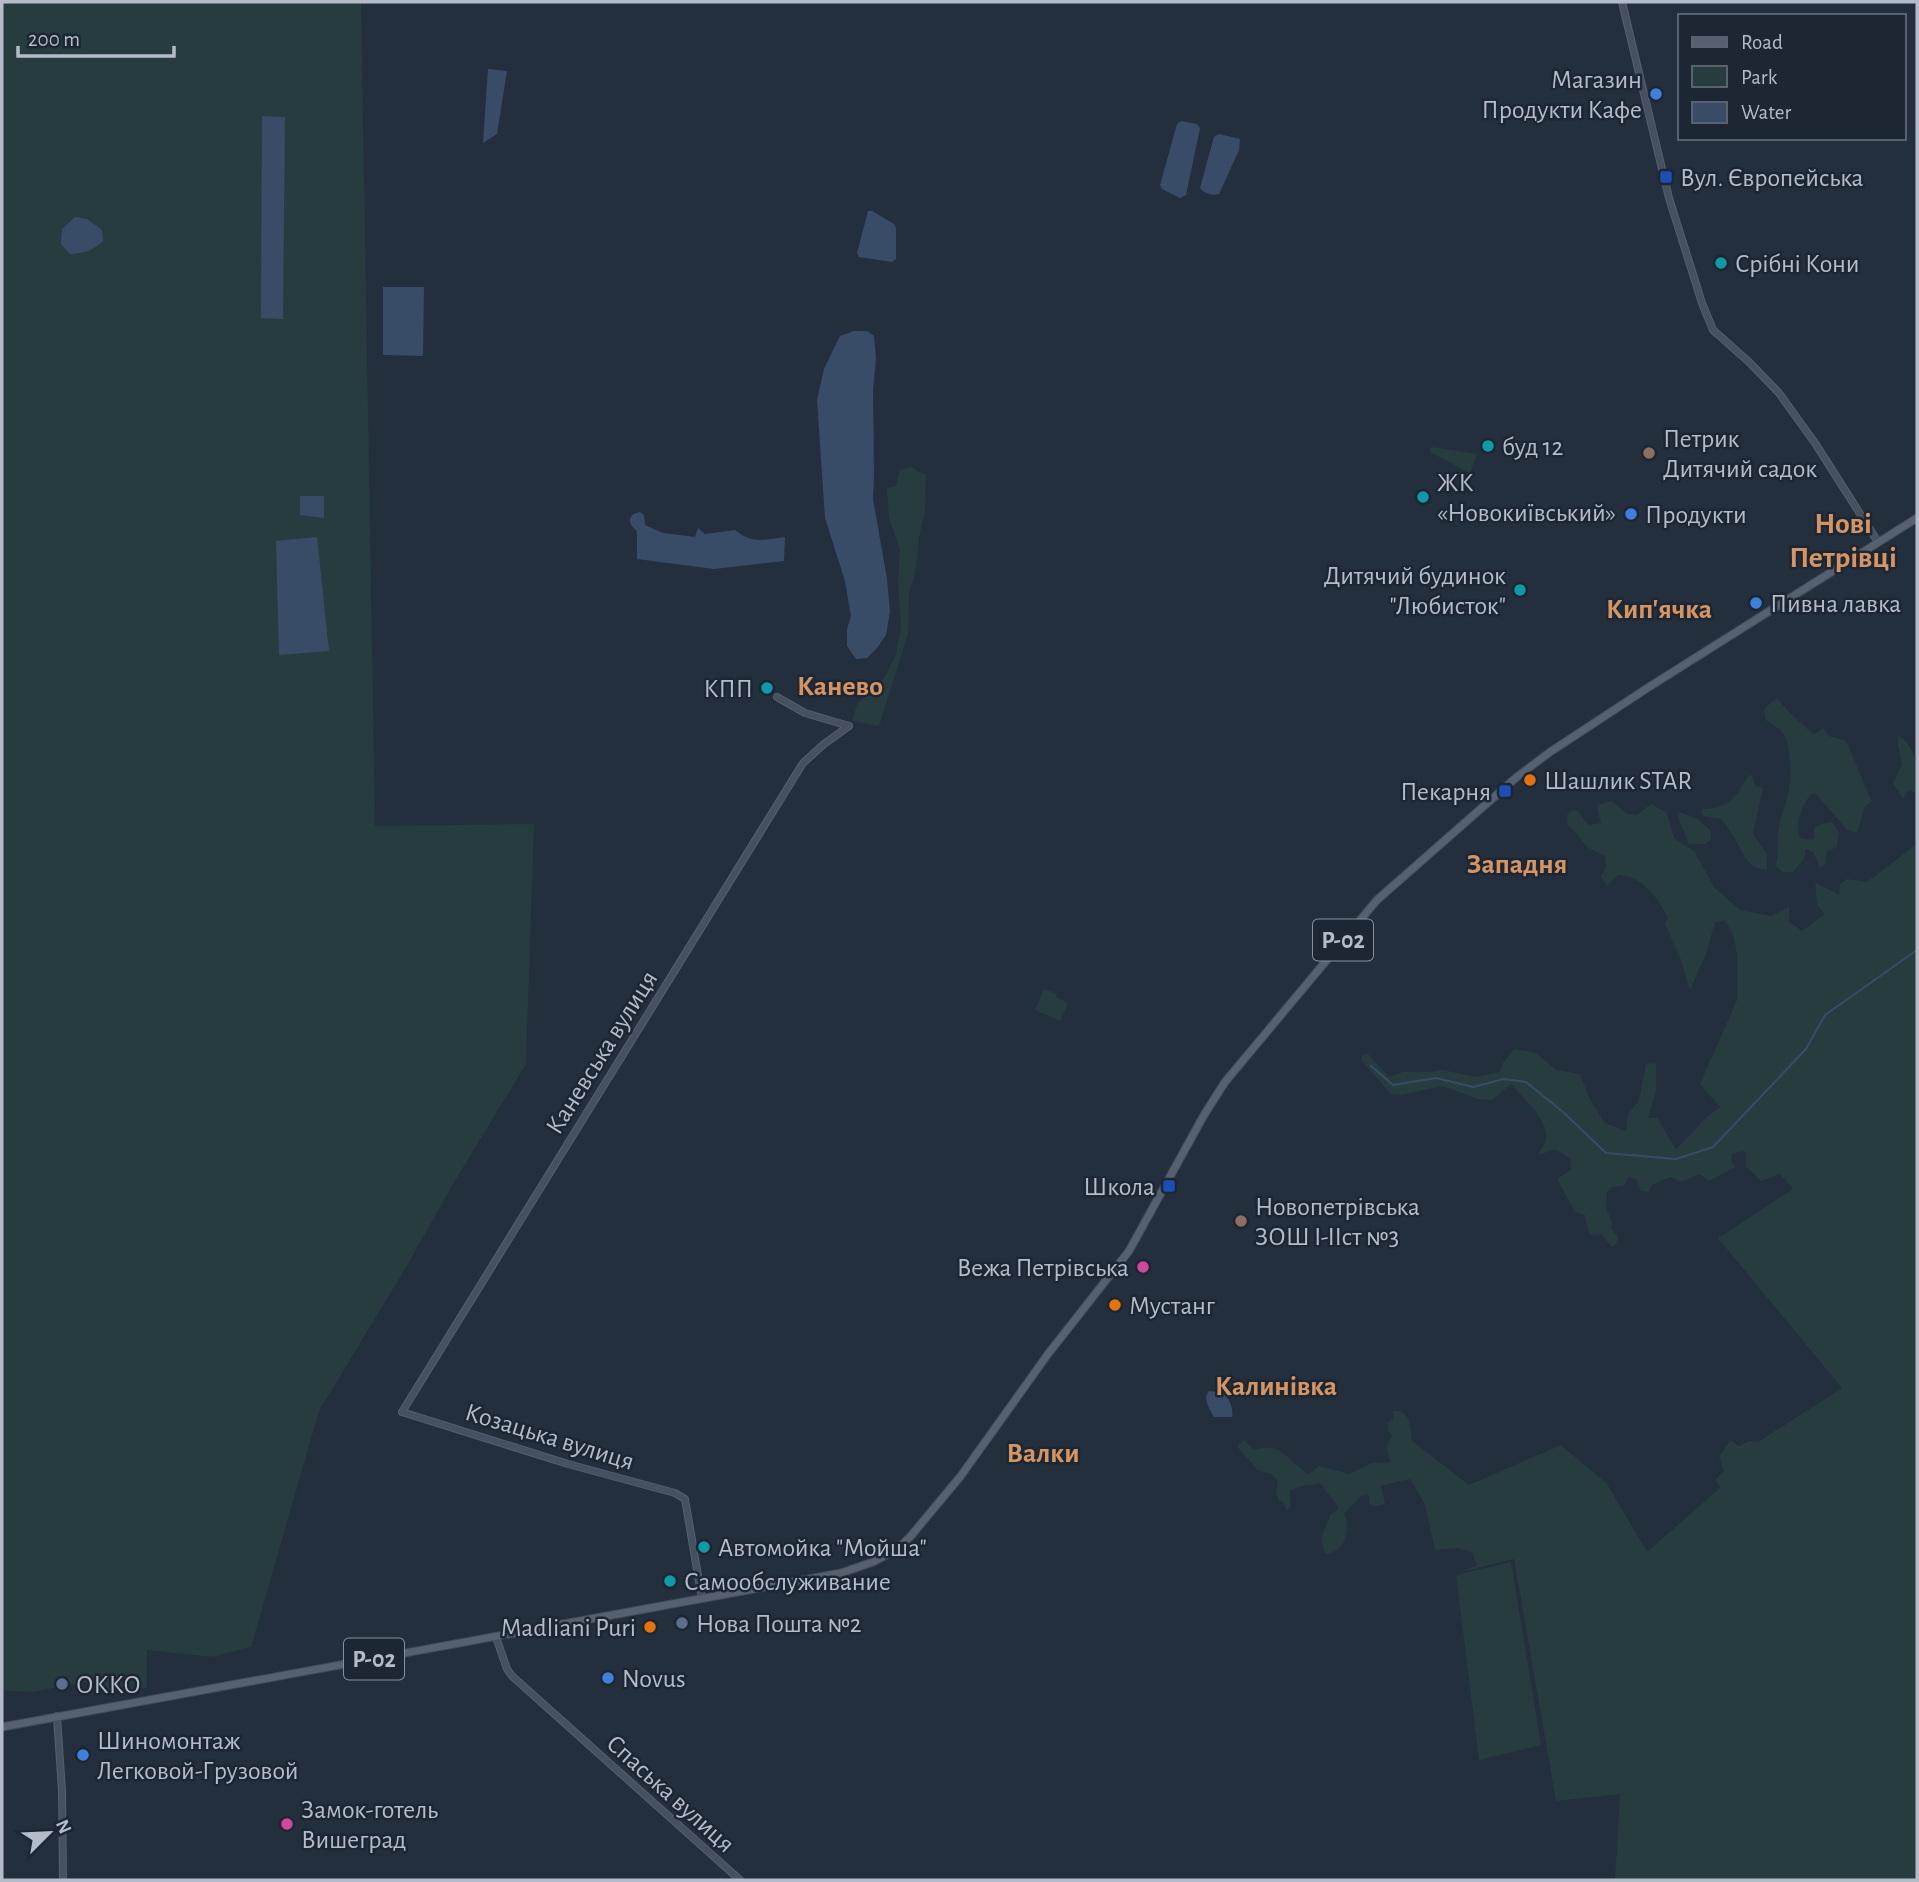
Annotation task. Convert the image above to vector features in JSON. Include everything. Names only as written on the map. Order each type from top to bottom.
[{"type":"main road","name":"Р-02","points":[[2,1727],[841,1573],[873,1562],[896,1550],[960,1477],[1048,1354],[1122,1262],[1204,1115],[1231,1075],[1377,900],[1518,776],[1550,752],[1917,518]]},
{"type":"street","points":[[1622,2],[1669,198],[1713,330],[1779,393],[1878,542]]},
{"type":"street","name":"Каневська вулиця","points":[[402,1412],[803,763],[849,726],[805,713],[777,697]]},
{"type":"street","name":"Козацька вулиця","points":[[402,1412],[568,1464],[675,1493],[685,1499],[702,1599]]},
{"type":"street","name":"Спаська вулиця","points":[[496,1637],[512,1676],[740,1880]]},
{"type":"street","points":[[57,1716],[63,1880]]},
{"type":"green space","points":[[2,2],[361,2],[375,826],[534,824],[526,1064],[319,1411],[251,1647],[212,1657],[147,1650],[147,1688],[110,1692],[96,1680],[31,1692],[2,1690]]},
{"type":"green space","points":[[1431,447],[1477,454],[1470,473],[1430,452]]},
{"type":"green space","points":[[910,467],[926,475],[925,511],[915,574],[909,592],[908,634],[879,726],[852,721],[857,704],[882,681],[896,655],[901,627],[898,583],[900,550],[889,518],[887,488],[896,486],[900,470]]},
{"type":"green space","points":[[1778,699],[1814,735],[1823,728],[1829,736],[1846,741],[1872,802],[1865,806],[1857,833],[1848,831],[1816,794],[1811,794],[1800,815],[1800,838],[1811,840],[1814,838],[1814,828],[1832,822],[1839,833],[1837,847],[1826,852],[1826,863],[1820,868],[1813,852],[1806,849],[1804,859],[1793,872],[1783,872],[1775,866],[1779,827],[1789,789],[1790,757],[1785,736],[1766,720],[1764,710]]},
{"type":"green space","points":[[1898,735],[1910,747],[1917,768],[1917,793],[1909,790],[1903,799],[1893,783],[1902,764]]},
{"type":"green space","points":[[1752,775],[1755,786],[1763,788],[1753,834],[1767,854],[1767,869],[1754,867],[1745,858],[1721,819],[1703,816],[1702,809],[1719,807],[1730,801],[1748,776]]},
{"type":"green space","points":[[1612,801],[1627,814],[1637,815],[1651,804],[1667,813],[1674,838],[1695,852],[1714,887],[1740,910],[1771,916],[1789,907],[1789,922],[1802,931],[1825,914],[1817,905],[1815,882],[1839,895],[1840,884],[1847,879],[1867,882],[1917,844],[1917,1880],[1615,1880],[1620,1794],[1556,1801],[1514,1559],[1456,1573],[1477,1566],[1472,1552],[1456,1548],[1435,1550],[1425,1504],[1410,1479],[1381,1486],[1385,1504],[1369,1504],[1369,1495],[1361,1496],[1344,1514],[1347,1527],[1344,1542],[1337,1550],[1326,1554],[1322,1541],[1323,1533],[1330,1515],[1339,1508],[1320,1483],[1290,1491],[1290,1508],[1286,1510],[1276,1493],[1278,1481],[1271,1474],[1257,1470],[1237,1446],[1244,1440],[1254,1450],[1278,1450],[1309,1474],[1319,1466],[1349,1474],[1372,1463],[1391,1461],[1386,1448],[1392,1436],[1388,1430],[1388,1422],[1393,1419],[1393,1411],[1399,1411],[1408,1420],[1412,1441],[1469,1485],[1561,1445],[1607,1484],[1647,1552],[1720,1488],[1716,1479],[1724,1471],[1719,1457],[1730,1440],[1739,1446],[1749,1441],[1758,1442],[1842,1388],[1718,1238],[1793,1189],[1780,1174],[1761,1181],[1746,1166],[1746,1153],[1742,1151],[1732,1154],[1731,1160],[1735,1167],[1709,1181],[1700,1174],[1681,1182],[1671,1177],[1652,1185],[1649,1192],[1641,1191],[1637,1180],[1629,1177],[1623,1186],[1612,1187],[1607,1192],[1606,1207],[1612,1223],[1611,1228],[1618,1238],[1612,1247],[1602,1235],[1589,1234],[1585,1215],[1575,1212],[1557,1179],[1571,1170],[1570,1158],[1555,1149],[1539,1155],[1546,1140],[1544,1126],[1511,1084],[1492,1100],[1477,1099],[1443,1086],[1401,1095],[1391,1094],[1362,1061],[1362,1055],[1368,1054],[1389,1077],[1403,1072],[1443,1070],[1475,1077],[1500,1072],[1503,1063],[1514,1049],[1536,1053],[1556,1070],[1580,1074],[1590,1099],[1605,1123],[1626,1131],[1628,1115],[1639,1100],[1646,1064],[1656,1063],[1656,1091],[1648,1118],[1657,1118],[1676,1149],[1720,1107],[1700,1084],[1737,1000],[1737,953],[1732,932],[1725,921],[1715,922],[1706,954],[1690,990],[1681,960],[1665,924],[1668,917],[1648,888],[1635,879],[1618,875],[1607,886],[1601,877],[1606,867],[1605,856],[1587,847],[1568,826],[1567,815],[1573,810],[1579,812],[1588,825],[1601,823],[1596,805]]},
{"type":"green space","points":[[1680,812],[1698,819],[1711,831],[1711,839],[1706,844],[1689,844],[1678,817]]},
{"type":"green space","points":[[1044,989],[1057,994],[1056,997],[1068,1003],[1060,1021],[1035,1010]]},
{"type":"green space","points":[[1511,1562],[1541,1745],[1479,1760],[1456,1575]]},
{"type":"water","points":[[488,69],[507,71],[497,134],[483,143]]},
{"type":"water","points":[[262,116],[285,117],[283,319],[261,318]]},
{"type":"water","points":[[1181,121],[1197,124],[1200,128],[1186,195],[1180,198],[1162,189],[1160,185],[1177,124]]},
{"type":"water","points":[[1219,134],[1240,139],[1239,150],[1219,194],[1211,195],[1200,188],[1214,137]]},
{"type":"water","points":[[868,211],[894,224],[896,228],[896,259],[892,262],[859,257],[857,253]]},
{"type":"water","points":[[75,217],[87,219],[102,230],[103,241],[88,251],[70,254],[61,244],[62,229]]},
{"type":"water","points":[[383,287],[424,287],[423,356],[383,355]]},
{"type":"water","points":[[854,331],[867,331],[874,336],[876,358],[873,390],[873,499],[890,611],[886,635],[877,648],[867,658],[856,659],[847,646],[847,629],[851,616],[845,581],[825,518],[817,400],[824,369],[840,336]]},
{"type":"water","points":[[300,496],[324,496],[324,518],[300,515]]},
{"type":"water","points":[[640,512],[644,515],[645,525],[663,533],[695,537],[698,528],[705,534],[735,530],[758,540],[785,537],[784,561],[714,569],[637,559],[637,531],[630,520],[632,515]]},
{"type":"water","points":[[317,537],[329,651],[279,655],[276,541]]},
{"type":"water","points":[[1220,1390],[1230,1402],[1232,1417],[1214,1417],[1206,1401],[1209,1391]]},
{"type":"waterway","points":[[1371,1066],[1393,1085],[1436,1078],[1473,1087],[1504,1079],[1526,1082],[1563,1112],[1606,1153],[1676,1159],[1713,1147],[1806,1049],[1825,1015],[1917,950]]},
{"type":"place","name":"Магазин Продукти Кафе","points":[[1656,94]]},
{"type":"place","name":"Вул. Європейська","points":[[1666,177]]},
{"type":"place","name":"Срібні Кони","points":[[1721,263]]},
{"type":"place","name":"буд 12","points":[[1488,446]]},
{"type":"place","name":"Петрик Дитячий садок","points":[[1649,453]]},
{"type":"place","name":"ЖК «Новокиївський»","points":[[1423,497]]},
{"type":"place","name":"Продукти","points":[[1631,514]]},
{"type":"place","name":"Дитячий будинок \"Любисток\"","points":[[1520,590]]},
{"type":"place","name":"Пивна лавка","points":[[1756,603]]},
{"type":"place","name":"КПП","points":[[767,688]]},
{"type":"place","name":"Шашлик STAR","points":[[1530,780]]},
{"type":"place","name":"Пекарня","points":[[1505,791]]},
{"type":"place","name":"Школа","points":[[1169,1186]]},
{"type":"place","name":"Новопетрівська ЗОШ I-IIст №3","points":[[1241,1221]]},
{"type":"place","name":"Вежа Петрівська","points":[[1143,1267]]},
{"type":"place","name":"Мустанг","points":[[1115,1305]]},
{"type":"place","name":"Автомойка \"Мойша\"","points":[[704,1547]]},
{"type":"place","name":"Самообслуживание","points":[[670,1581]]},
{"type":"place","name":"Нова Пошта №2","points":[[682,1623]]},
{"type":"place","name":"Madliani Puri","points":[[650,1627]]},
{"type":"place","name":"Novus","points":[[608,1678]]},
{"type":"place","name":"ОККО","points":[[62,1684]]},
{"type":"place","name":"Шиномонтаж Легковой-Грузовой","points":[[83,1755]]},
{"type":"place","name":"Замок-готель Вишеград","points":[[287,1824]]},
{"type":"district","name":"Нові Петрівці","points":[[1843,540]]},
{"type":"district","name":"Кип'ячка","points":[[1659,608]]},
{"type":"district","name":"Канево","points":[[840,685]]},
{"type":"district","name":"Западня","points":[[1517,863]]},
{"type":"district","name":"Калинівка","points":[[1276,1385]]},
{"type":"district","name":"Валки","points":[[1043,1452]]}]
